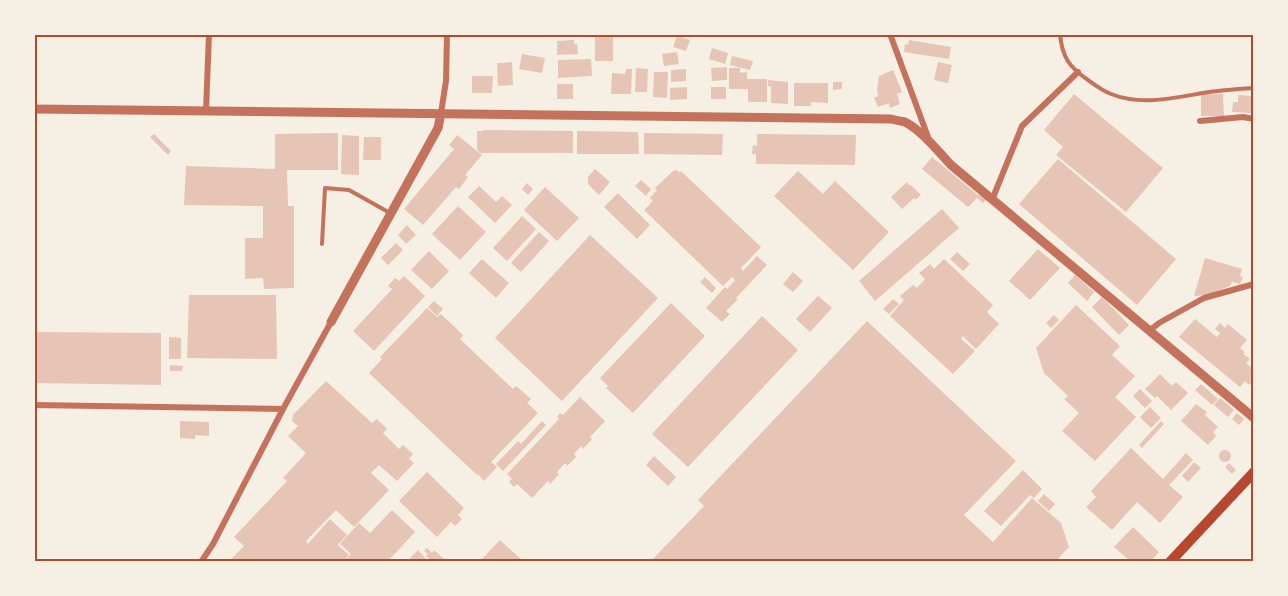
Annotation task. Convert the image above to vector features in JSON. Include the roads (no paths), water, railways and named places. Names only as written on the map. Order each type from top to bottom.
[{"type":"main road","points":[[1170,561],[1254,472]]},
{"type":"street","points":[[206,110],[209,34]]},
{"type":"street","points":[[201,561],[213,544],[283,409],[438,128],[446,81],[447,34]]},
{"type":"street","points":[[890,34],[930,144]]},
{"type":"street","points":[[992,200],[1022,126],[1078,72]]},
{"type":"street","points":[[34,109],[891,119],[906,123],[992,200],[1254,418]]},
{"type":"street","points":[[1200,121],[1243,117],[1254,119]]},
{"type":"street","points":[[1149,331],[1204,298],[1254,284]]},
{"type":"street","points":[[34,405],[283,409]]},
{"type":"lane","points":[[1060,34],[1063,53],[1067,60],[1078,72],[1111,94],[1143,100],[1163,100],[1254,88]]},
{"type":"lane","points":[[322,244],[325,189],[349,190],[390,214]]}]
